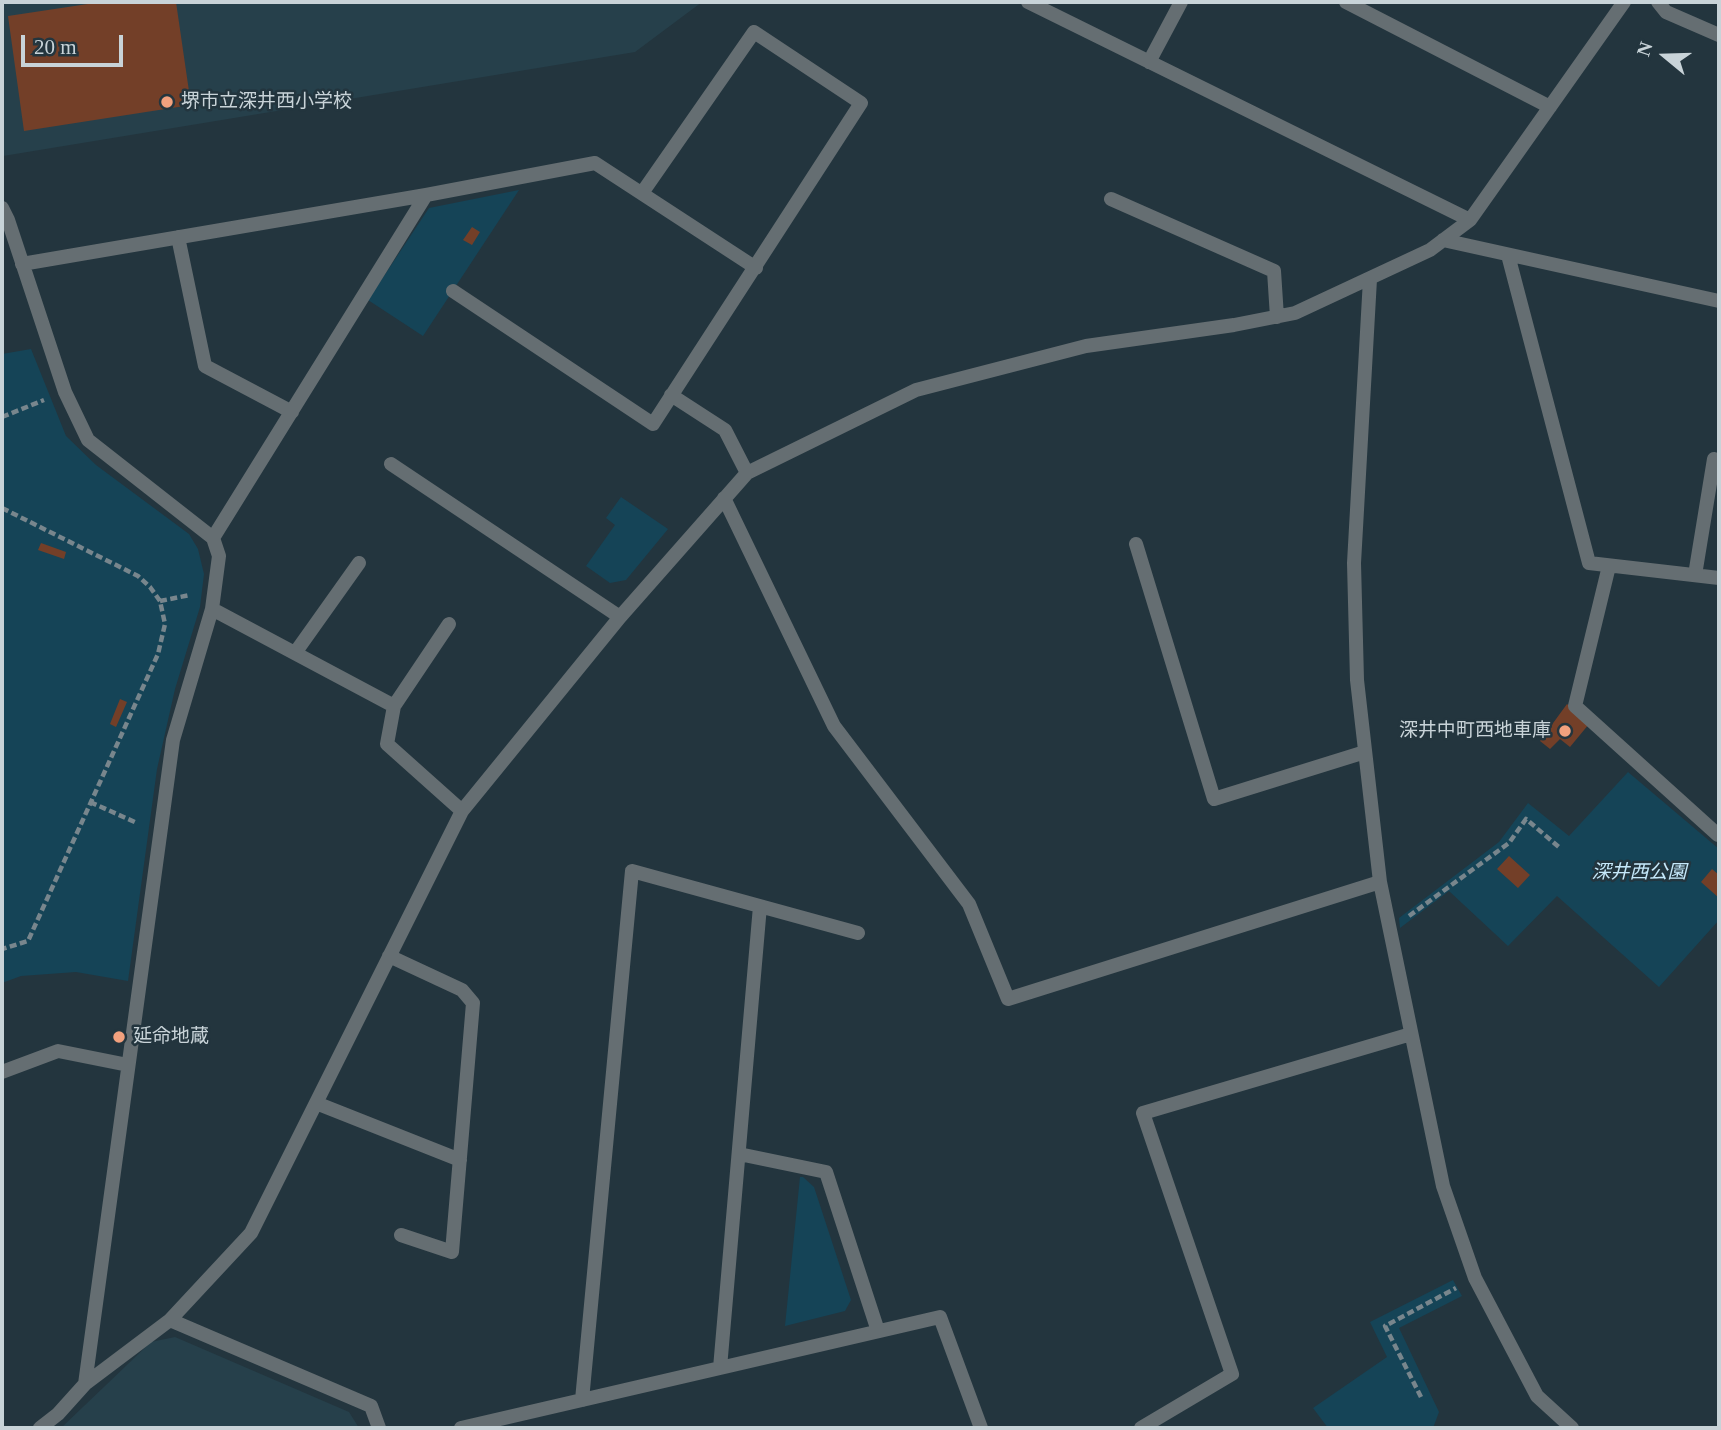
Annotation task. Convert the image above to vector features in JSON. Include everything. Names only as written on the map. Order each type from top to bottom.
[{"type":"street","points":[[1028,2],[1470,220]]},
{"type":"street","points":[[1149,62],[1181,2]]},
{"type":"street","points":[[1346,2],[1550,107]]},
{"type":"street","points":[[40,1428],[58,1415],[85,1384],[170,1320],[251,1233],[462,811],[621,617],[747,473],[916,390],[1086,346],[1234,326],[1295,313],[1430,250],[1470,220],[1623,2]]},
{"type":"street","points":[[1658,2],[1666,12],[1719,35]]},
{"type":"street","points":[[453,291],[653,424],[861,103],[754,32],[642,193]]},
{"type":"street","points":[[22,264],[426,195],[594,163],[756,268]]},
{"type":"street","points":[[213,538],[426,195]]},
{"type":"street","points":[[1111,199],[1274,271],[1277,317]]},
{"type":"street","points":[[2,208],[65,392],[88,440],[213,538],[219,556],[212,609],[173,740],[85,1384]]},
{"type":"street","points":[[178,237],[205,366],[292,412]]},
{"type":"street","points":[[1443,240],[1719,301]]},
{"type":"street","points":[[1508,255],[1589,563],[1719,578]]},
{"type":"street","points":[[1370,279],[1353,563],[1357,680],[1380,882],[1443,1186],[1475,1278],[1537,1396],[1572,1428]]},
{"type":"street","points":[[671,395],[726,430],[747,473]]},
{"type":"street","points":[[1695,575],[1714,459],[1719,460]]},
{"type":"street","points":[[391,464],[621,617]]},
{"type":"street","points":[[724,498],[834,726],[969,904],[1008,999],[1380,882]]},
{"type":"street","points":[[1136,544],[1214,799],[1365,752]]},
{"type":"street","points":[[295,653],[359,563]]},
{"type":"street","points":[[1609,566],[1575,706],[1718,835],[1719,832]]},
{"type":"street","points":[[212,609],[394,706]]},
{"type":"street","points":[[449,624],[394,706],[387,744],[462,811]]},
{"type":"street","points":[[582,1400],[632,871],[858,933]]},
{"type":"street","points":[[720,1368],[760,906]]},
{"type":"street","points":[[389,956],[462,990],[473,1003],[452,1252],[401,1235]]},
{"type":"street","points":[[1144,1428],[1232,1374],[1143,1113],[1411,1034]]},
{"type":"street","points":[[2,1072],[58,1051],[128,1065]]},
{"type":"street","points":[[316,1103],[460,1160]]},
{"type":"street","points":[[739,1154],[826,1172],[878,1331]]},
{"type":"street","points":[[461,1428],[940,1317],[981,1428]]},
{"type":"street","points":[[170,1320],[371,1406],[379,1428]]},
{"type":"path","points":[[2,418],[65,392]]},
{"type":"path","points":[[2,508],[125,568],[150,587],[160,601],[165,624],[158,654],[28,941],[2,949]]},
{"type":"path","points":[[90,802],[160,833]]},
{"type":"path","points":[[1390,932],[1509,843],[1526,820],[1560,848]]},
{"type":"path","points":[[1421,1397],[1385,1326],[1475,1278]]},
{"type":"shaded area","name":"堺市立深井西小学校","points":[[2,2],[702,2],[635,52],[3,156]]},
{"type":"shaded area","points":[[175,1337],[349,1412],[359,1428],[61,1428],[151,1342]]},
{"type":"green space","points":[[519,190],[423,336],[368,300],[429,208]]},
{"type":"green space","points":[[31,349],[66,436],[96,465],[189,534],[198,549],[204,574],[200,607],[175,689],[157,769],[128,981],[76,972],[21,976],[2,983],[2,354]]},
{"type":"green space","points":[[621,497],[668,529],[626,580],[610,583],[586,566],[615,525],[606,518]]},
{"type":"green space","name":"深井西公園","points":[[1628,772],[1719,849],[1719,920],[1659,987],[1557,896],[1508,946],[1449,891],[1400,928],[1399,918],[1499,842],[1528,803],[1569,836]]},
{"type":"green space","points":[[800,1177],[814,1187],[851,1300],[845,1311],[785,1326]]},
{"type":"green space","points":[[1453,1280],[1462,1296],[1399,1328],[1439,1412],[1433,1428],[1328,1428],[1313,1408],[1387,1357],[1370,1322]]},
{"type":"building","points":[[101,2],[176,2],[191,105],[24,131],[8,16]]},
{"type":"building","points":[[472,227],[480,232],[472,245],[463,240]]},
{"type":"building","points":[[41,543],[66,552],[64,559],[38,550]]},
{"type":"building","points":[[120,699],[127,702],[116,727],[110,724]]},
{"type":"building","name":"深井中町西地車庫","points":[[1567,704],[1589,724],[1570,747],[1560,739],[1550,749],[1540,741]]},
{"type":"building","points":[[1509,856],[1530,875],[1518,888],[1497,869]]},
{"type":"building","points":[[1712,869],[1719,875],[1719,898],[1701,882]]},
{"type":"place","name":"堺市立深井西小学校","points":[[167,102]]},
{"type":"place","name":"深井中町西地車庫","points":[[1565,731]]},
{"type":"place","name":"延命地蔵","points":[[119,1037]]}]
